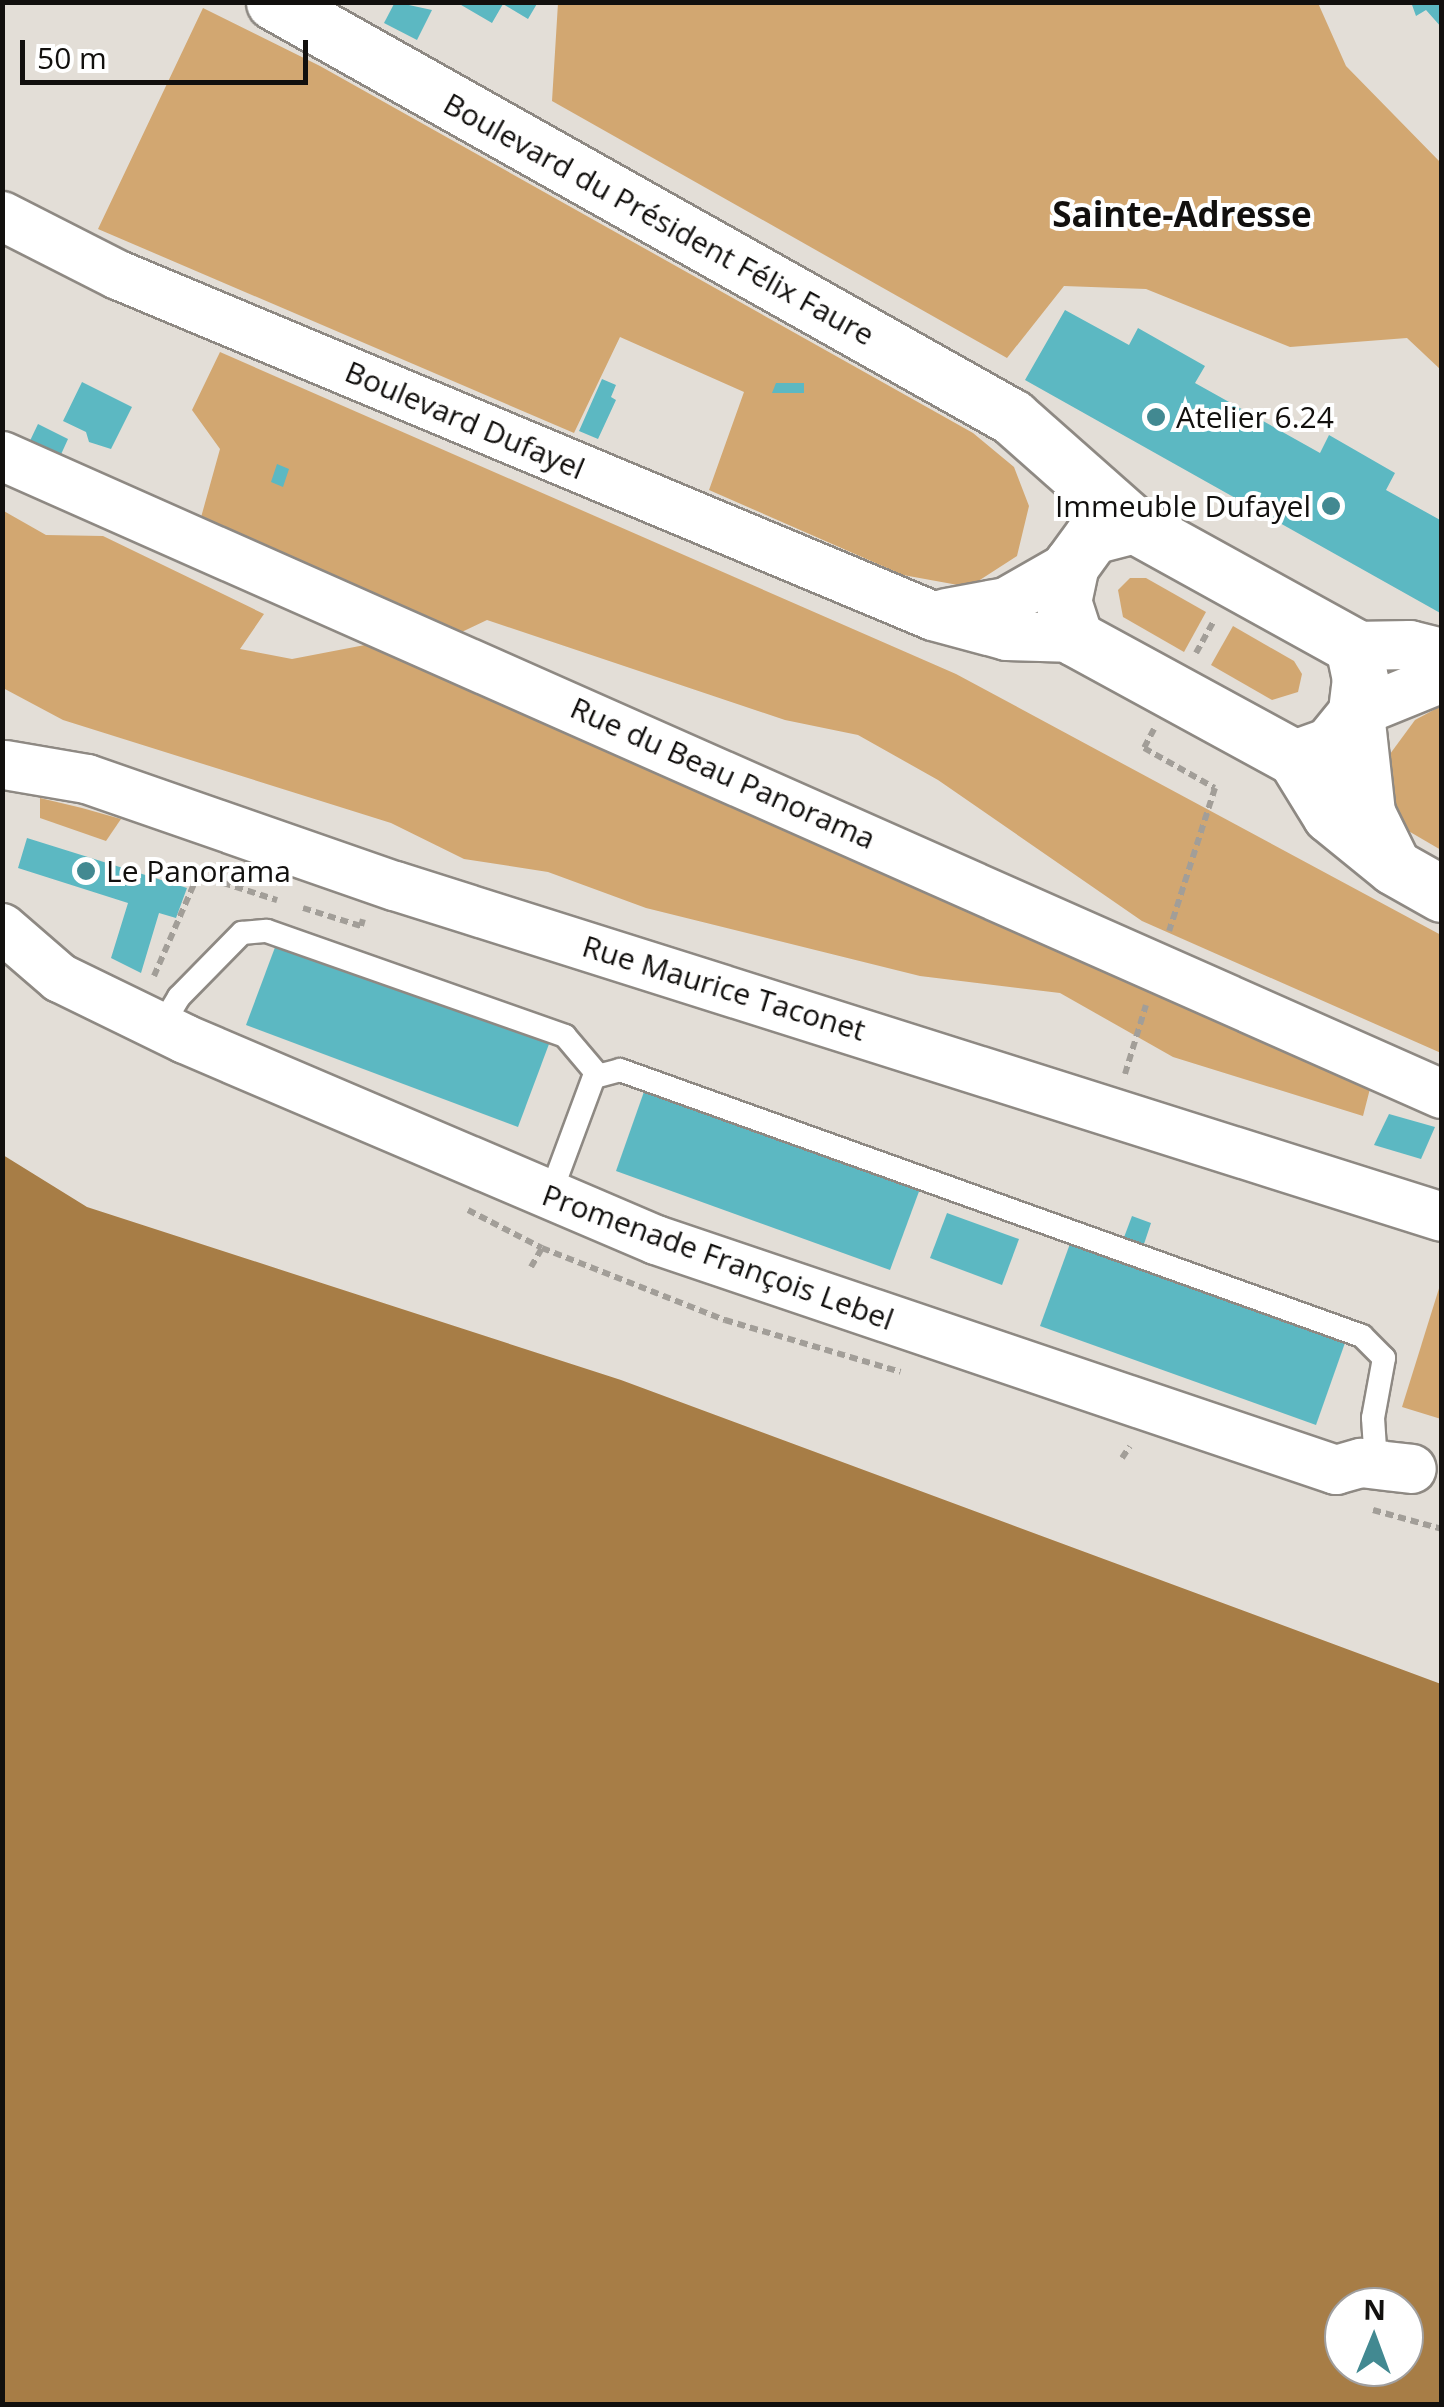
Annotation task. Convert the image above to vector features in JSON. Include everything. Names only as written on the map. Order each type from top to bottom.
[{"type":"street","name":"Boulevard du Président Félix Faure","points":[[274,2],[1043,438],[1134,525],[1353,646]]},
{"type":"street","name":"Boulevard Dufayel","points":[[2,216],[118,275],[932,616],[1007,636],[1075,638]]},
{"type":"street","points":[[1043,438],[1071,565]]},
{"type":"street","name":"Rue du Beau Panorama","points":[[2,456],[1442,1094]]},
{"type":"street","points":[[1134,525],[1092,536],[1071,565],[1063,602],[1075,638],[1295,758],[1330,815],[1394,867],[1442,894]]},
{"type":"street","points":[[932,616],[1006,602],[1071,565]]},
{"type":"street","points":[[1394,867],[1367,813],[1356,713],[1360,678],[1353,646],[1410,645],[1442,653]]},
{"type":"street","points":[[1295,758],[1330,745],[1356,713],[1442,678]]},
{"type":"street","name":"Rue Maurice Taconet","points":[[3,765],[87,779],[394,886],[1442,1218]]},
{"type":"street","name":"Promenade François Lebel","points":[[2,928],[60,978],[161,1028],[550,1196],[783,1288],[1336,1470],[1394,1466]]},
{"type":"lane","points":[[161,1028],[179,996],[242,933],[267,931],[565,1036],[598,1074]]},
{"type":"lane","points":[[598,1074],[620,1070],[1362,1336],[1384,1358],[1373,1418],[1394,1466]]},
{"type":"lane","points":[[550,1196],[598,1074]]},
{"type":"path","points":[[1174,692],[1236,582]]},
{"type":"path","points":[[1168,933],[1215,788]]},
{"type":"path","points":[[185,908],[194,885]]},
{"type":"path","points":[[1127,1070],[1151,989]]},
{"type":"path","points":[[531,1267],[542,1248]]},
{"type":"path","points":[[1122,1458],[1125,1448]]},
{"type":"shaded area","points":[[558,3],[1318,3],[1346,66],[1441,163],[1441,370],[1407,338],[1290,347],[1146,289],[1064,286],[1007,358],[552,101]]},
{"type":"shaded area","points":[[203,8],[320,66],[973,433],[1014,467],[1029,506],[1017,556],[969,587],[903,575],[709,490],[744,392],[620,337],[574,433],[98,229]]},
{"type":"shaded area","points":[[220,352],[956,674],[1441,935],[1441,1053],[1142,921],[938,780],[858,735],[785,720],[487,620],[447,639],[200,521],[220,449],[192,410]]},
{"type":"shaded area","points":[[2,510],[46,535],[103,536],[264,614],[240,649],[292,659],[365,645],[1373,1077],[1363,1116],[1173,1057],[1060,993],[920,976],[646,908],[548,872],[464,859],[391,823],[63,720],[3,688]]},
{"type":"shaded area","points":[[1130,578],[1146,578],[1206,612],[1184,652],[1123,617],[1118,590]]},
{"type":"shaded area","points":[[1233,626],[1294,661],[1302,674],[1298,692],[1272,700],[1211,665]]},
{"type":"shaded area","points":[[1441,706],[1441,850],[1405,829],[1390,790],[1390,754],[1415,720]]},
{"type":"shaded area","points":[[40,798],[121,819],[106,841],[40,818]]},
{"type":"shaded area","points":[[3,1155],[87,1207],[621,1380],[1441,1684],[1441,2404],[3,2404]]},
{"type":"shaded area","points":[[1442,1282],[1441,1419],[1402,1407]]},
{"type":"building","points":[[395,2],[432,10],[417,40],[384,23]]},
{"type":"building","points":[[456,2],[538,2],[528,19],[503,4],[492,23]]},
{"type":"building","points":[[1411,2],[1442,2],[1442,28],[1426,10],[1416,16]]},
{"type":"building","points":[[1065,310],[1129,345],[1138,328],[1205,366],[1195,383],[1320,453],[1329,435],[1395,473],[1386,490],[1442,521],[1442,614],[1025,380]]},
{"type":"building","points":[[602,379],[616,385],[611,397],[616,400],[598,439],[579,431]]},
{"type":"building","points":[[82,382],[132,407],[111,449],[89,442],[86,432],[63,421]]},
{"type":"building","points":[[776,383],[804,383],[804,393],[772,393]]},
{"type":"building","points":[[38,424],[68,439],[58,461],[27,447]]},
{"type":"building","points":[[277,464],[289,469],[283,487],[271,482]]},
{"type":"building","points":[[27,838],[187,888],[176,918],[159,913],[141,973],[111,958],[128,903],[18,868]]},
{"type":"building","points":[[277,942],[549,1044],[518,1127],[246,1025]]},
{"type":"building","points":[[646,1086],[921,1186],[890,1270],[616,1171]]},
{"type":"building","points":[[1389,1114],[1435,1127],[1421,1159],[1374,1145]]},
{"type":"building","points":[[947,1213],[1019,1239],[1002,1285],[930,1258]]},
{"type":"building","points":[[1132,1216],[1151,1223],[1143,1247],[1123,1240]]},
{"type":"building","points":[[1071,1241],[1346,1340],[1316,1425],[1040,1326]]},
{"type":"place","name":"Atelier 6.24","points":[[1156,417]]},
{"type":"place","name":"Immeuble Dufayel","points":[[1331,506]]},
{"type":"place","name":"Le Panorama","points":[[86,871]]},
{"type":"district","name":"Sainte-Adresse","points":[[1182,214]]}]
